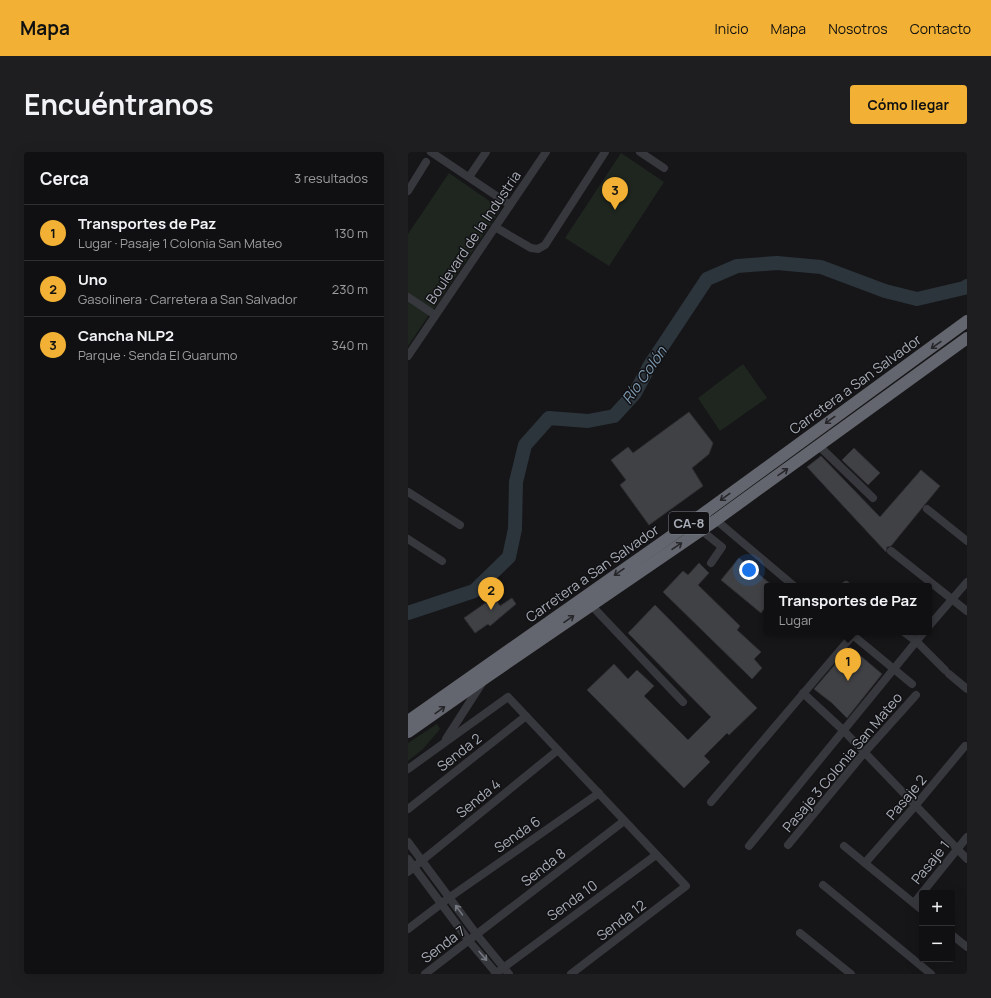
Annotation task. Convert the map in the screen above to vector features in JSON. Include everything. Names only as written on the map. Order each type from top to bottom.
[{"type":"highway","name":"Carretera a San Salvador","points":[[408,721],[707,511],[967,322]]},
{"type":"highway","name":"CA-8","points":[[408,732],[716,520],[967,338]]},
{"type":"street","points":[[469,177],[486,152]]},
{"type":"street","name":"Boulevard de la Industria","points":[[408,356],[546,152]]},
{"type":"street","points":[[495,227],[531,248],[538,249],[545,245],[605,152]]},
{"type":"street","points":[[640,152],[664,168]]},
{"type":"street","points":[[436,153],[510,205]]},
{"type":"street","points":[[408,191],[426,162]]},
{"type":"street","points":[[408,297],[435,315]]},
{"type":"street","points":[[819,446],[872,498]]},
{"type":"street","points":[[408,492],[460,525]]},
{"type":"street","points":[[927,509],[967,541]]},
{"type":"street","points":[[716,520],[790,583]]},
{"type":"street","points":[[701,530],[722,547],[711,563]]},
{"type":"street","points":[[408,539],[442,561]]},
{"type":"street","points":[[891,551],[932,583]]},
{"type":"street","points":[[932,622],[967,582]]},
{"type":"street","points":[[932,583],[967,611]]},
{"type":"street","points":[[591,605],[683,702]]},
{"type":"street","points":[[711,802],[850,635]]},
{"type":"street","points":[[852,635],[912,684]]},
{"type":"street","points":[[908,635],[967,689]]},
{"type":"street","points":[[749,846],[921,635]]},
{"type":"street","points":[[442,745],[485,678]]},
{"type":"street","points":[[803,693],[843,730],[967,859]]},
{"type":"street","name":"Pasaje 3 Colonia San Mateo","points":[[788,846],[864,753],[916,695]]},
{"type":"street","points":[[408,769],[508,697],[656,855]]},
{"type":"street","name":"Senda 2","points":[[408,810],[526,716]]},
{"type":"street","name":"Pasaje 2","points":[[865,863],[965,746]]},
{"type":"street","name":"Senda 4","points":[[411,869],[558,750]]},
{"type":"street","name":"Senda 6","points":[[408,929],[450,897],[599,793]]},
{"type":"street","name":"Senda 8","points":[[477,935],[624,821]]},
{"type":"street","name":"Pasaje 1","points":[[914,902],[967,837]]},
{"type":"street","points":[[408,842],[477,935],[509,974]]},
{"type":"street","points":[[844,846],[919,907]]},
{"type":"street","name":"Senda 12","points":[[571,974],[686,886],[656,855]]},
{"type":"street","name":"Senda 10","points":[[496,974],[656,855]]},
{"type":"street","points":[[408,859],[411,869],[442,903],[469,941],[496,974]]},
{"type":"street","points":[[823,885],[931,974]]},
{"type":"street","points":[[800,933],[852,974]]},
{"type":"street","name":"Senda 7","points":[[425,974],[477,935]]},
{"type":"street","points":[[955,937],[967,947]]},
{"type":"shaded area","points":[[621,153],[664,182],[609,266],[565,238]]},
{"type":"shaded area","points":[[449,173],[501,209],[431,313],[408,298],[408,234]]},
{"type":"shaded area","points":[[408,301],[429,315],[408,346]]},
{"type":"shaded area","points":[[743,364],[767,398],[720,431],[698,398]]},
{"type":"shaded area","points":[[437,724],[440,729],[423,749],[408,761],[408,743]]},
{"type":"building","points":[[689,412],[713,443],[709,454],[692,468],[703,486],[649,525],[620,485],[626,480],[611,460],[628,447],[633,453]]},
{"type":"building","points":[[854,448],[880,473],[868,485],[842,460]]},
{"type":"building","points":[[821,456],[880,517],[921,470],[940,486],[891,546],[887,547],[886,552],[807,467]]},
{"type":"building","points":[[739,558],[769,583],[764,583],[764,609],[761,613],[721,580]]},
{"type":"building","points":[[699,563],[709,573],[698,585],[740,626],[737,630],[761,652],[754,659],[762,668],[752,679],[663,592],[683,571],[688,575]]},
{"type":"building","points":[[494,597],[500,606],[512,598],[516,604],[490,626],[488,624],[475,633],[464,618]]},
{"type":"building","points":[[655,605],[757,708],[729,735],[727,733],[704,756],[710,762],[684,788],[587,690],[614,664],[628,679],[637,670],[654,686],[644,696],[688,740],[711,717],[628,633]]},
{"type":"building","points":[[850,647],[882,674],[847,718],[832,703],[814,689]]},
{"type":"waterway","name":"Río Colón","points":[[408,613],[474,591],[509,557],[515,529],[516,482],[525,445],[549,418],[588,421],[614,416],[635,393],[650,365],[707,279],[737,266],[777,263],[821,267],[885,291],[917,299],[967,286]]},
{"type":"place","name":"Cancha NLP2","points":[[615,210]]},
{"type":"place","name":"Uno","points":[[491,610]]},
{"type":"place","name":"Transportes de Paz","points":[[848,681]]}]
